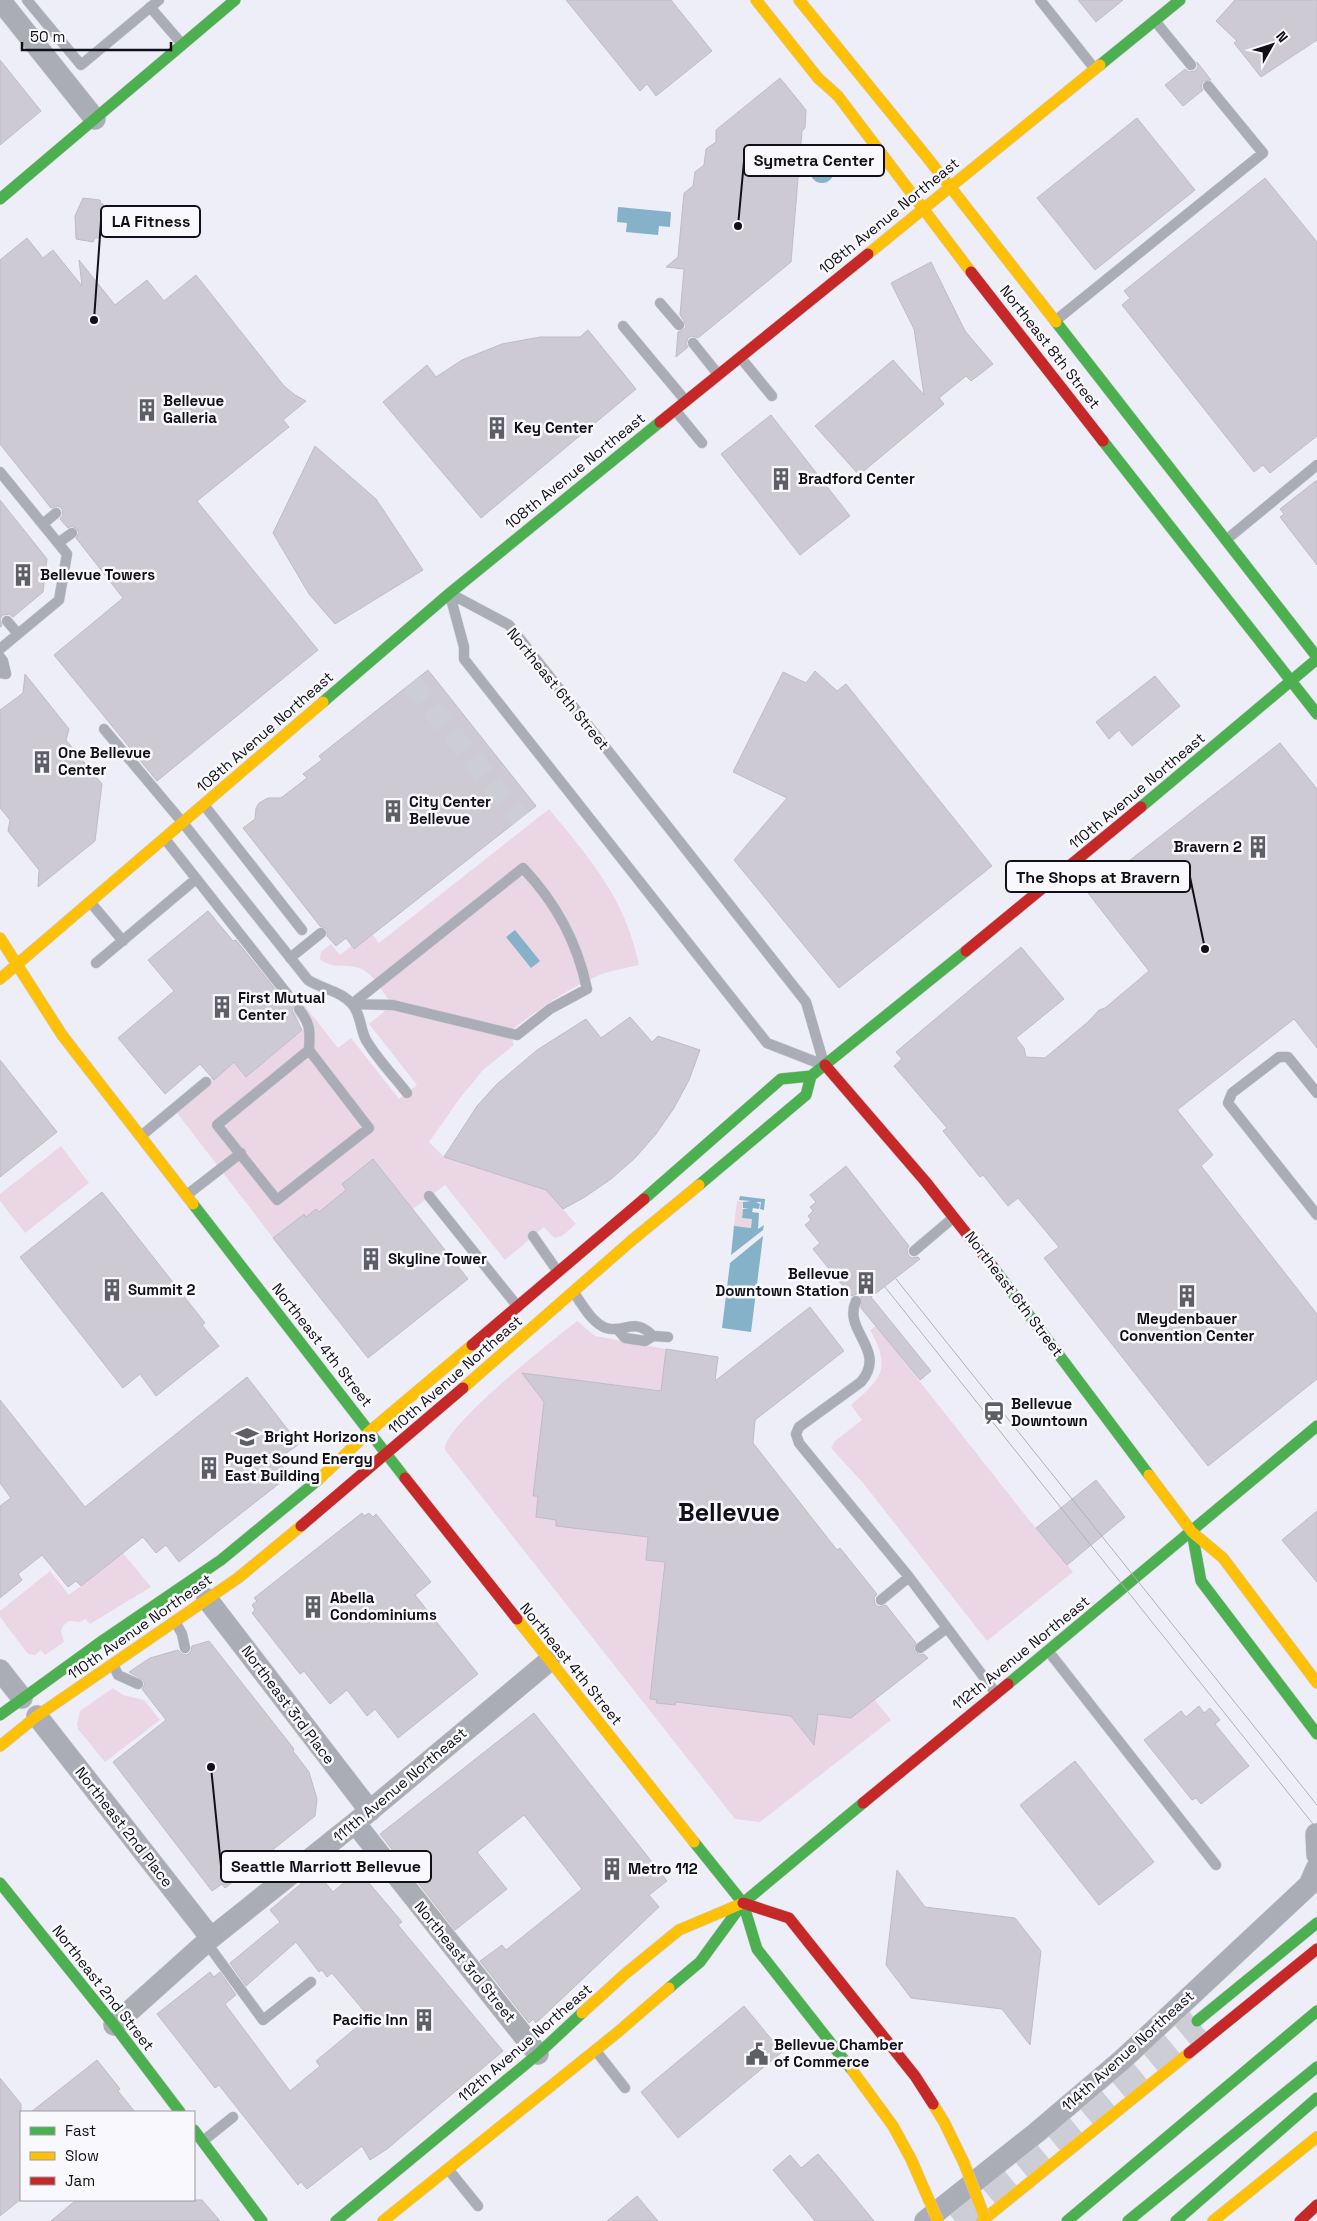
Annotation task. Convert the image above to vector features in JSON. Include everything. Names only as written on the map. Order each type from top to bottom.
[{"type":"main road","points":[[0,199],[236,0]]},
{"type":"main road","name":"Northeast 8th Street","points":[[756,0],[818,78],[838,96],[922,209],[1317,714]]},
{"type":"main road","name":"Northeast 8th Street","points":[[799,0],[949,187],[1317,658]]},
{"type":"main road","name":"108th Avenue Northeast","points":[[0,979],[450,593],[1180,0]]},
{"type":"main road","name":"110th Avenue Northeast","points":[[0,1715],[22,1698],[107,1652],[175,1621],[207,1584],[331,1470],[370,1431],[559,1273],[782,1079],[811,1076],[825,1065],[1103,839],[1317,658]]},
{"type":"main road","name":"Northeast 4th Street","points":[[0,938],[62,1036],[549,1661],[743,1903],[757,1949],[852,2070],[893,2126],[928,2193],[938,2221]]},
{"type":"main road","name":"Northeast 6th Street","points":[[825,1065],[854,1096],[1003,1279],[1192,1532]]},
{"type":"main road","name":"110th Avenue Northeast","points":[[0,1746],[37,1716],[107,1652],[207,1584],[238,1578],[388,1454],[632,1241],[806,1095],[811,1076]]},
{"type":"main road","points":[[574,1293],[574,1278],[597,1256],[599,1238]]},
{"type":"main road","name":"112th Avenue Northeast","points":[[383,2221],[517,2108],[595,2050],[700,1962],[743,1903],[1192,1532],[1317,1426]]},
{"type":"main road","points":[[1192,1532],[1223,1558],[1317,1683]]},
{"type":"main road","points":[[1192,1532],[1201,1582],[1317,1734]]},
{"type":"main road","name":"Northeast 2nd Street","points":[[0,1883],[114,2025],[179,2111]]},
{"type":"main road","points":[[743,1903],[789,1918],[916,2076],[944,2122],[964,2163],[984,2220],[1317,1949]]},
{"type":"main road","name":"112th Avenue Northeast","points":[[336,2221],[501,2090],[625,1974],[679,1930],[743,1903]]},
{"type":"main road","points":[[1197,2020],[1317,1923]]},
{"type":"main road","points":[[1067,2221],[1317,2011]]},
{"type":"main road","points":[[1128,2221],[1317,2067]]},
{"type":"main road","points":[[1176,2221],[1317,2098]]},
{"type":"main road","points":[[195,2132],[262,2221]]},
{"type":"main road","points":[[1213,2221],[1317,2136]]},
{"type":"main road","points":[[1300,2221],[1317,2205]]},
{"type":"street","points":[[0,0],[95,119]]},
{"type":"street","name":"Northeast 3rd Place","points":[[207,1584],[362,1817]]},
{"type":"street","name":"111th Avenue Northeast","points":[[114,2025],[208,1940],[362,1817],[549,1661]]},
{"type":"street","points":[[0,1670],[22,1698]]},
{"type":"street","name":"Northeast 2nd Place","points":[[37,1716],[208,1940]]},
{"type":"street","name":"Northeast 3rd Street","points":[[362,1817],[538,2054]]},
{"type":"street","points":[[1317,1833],[1317,1855]]},
{"type":"street","name":"114th Avenue Northeast","points":[[925,2221],[1036,2133],[1122,2060],[1310,1885],[1317,1867]]},
{"type":"lane","points":[[27,0],[81,65],[154,3],[182,45]]},
{"type":"lane","points":[[1040,0],[1095,69]]},
{"type":"lane","points":[[1155,20],[1191,65]]},
{"type":"lane","points":[[1054,322],[1263,153],[1208,86]]},
{"type":"lane","points":[[660,303],[679,325]]},
{"type":"lane","points":[[623,326],[685,401]]},
{"type":"lane","points":[[693,343],[718,374]]},
{"type":"lane","points":[[740,357],[772,396]]},
{"type":"lane","points":[[675,409],[702,443]]},
{"type":"lane","points":[[1225,540],[1317,465]]},
{"type":"lane","points":[[0,472],[67,554],[59,600],[0,649]]},
{"type":"lane","points":[[43,524],[56,513]]},
{"type":"lane","points":[[58,543],[72,533]]},
{"type":"lane","name":"Northeast 6th Street","points":[[450,593],[464,647],[464,659],[767,1043],[825,1065]]},
{"type":"lane","name":"Northeast 6th Street","points":[[450,593],[509,625],[806,1002],[825,1065]]},
{"type":"lane","points":[[7,621],[18,634]]},
{"type":"lane","points":[[0,657],[6,674],[0,673]]},
{"type":"lane","points":[[104,729],[183,822],[308,980],[318,987],[338,992],[352,1004],[358,1014],[361,1029],[367,1041],[407,1093]]},
{"type":"lane","points":[[204,805],[302,930]]},
{"type":"lane","points":[[164,838],[288,995]]},
{"type":"lane","points":[[524,868],[560,914],[577,950],[587,989],[550,1009],[517,1035],[393,1005],[352,1004],[524,868]]},
{"type":"lane","points":[[96,963],[196,879]]},
{"type":"lane","points":[[90,902],[123,941]]},
{"type":"lane","points":[[290,958],[321,933]]},
{"type":"lane","points":[[299,1009],[307,1019],[310,1029],[309,1050],[369,1128],[277,1200],[218,1125],[309,1050]]},
{"type":"lane","points":[[1317,1093],[1288,1057],[1279,1057],[1232,1093],[1228,1103],[1317,1215]]},
{"type":"lane","points":[[141,1137],[206,1082]]},
{"type":"lane","points":[[186,1196],[241,1153]]},
{"type":"lane","points":[[429,1196],[518,1308]]},
{"type":"lane","points":[[914,1251],[954,1217]]},
{"type":"lane","points":[[533,1236],[559,1273]]},
{"type":"lane","points":[[574,1293],[596,1322],[605,1328],[618,1330],[627,1325],[646,1328],[653,1336],[668,1337]]},
{"type":"lane","points":[[856,1301],[852,1308],[852,1317],[866,1346],[870,1360],[868,1374],[861,1382],[799,1427],[796,1434],[799,1443],[909,1577],[996,1693]]},
{"type":"lane","points":[[881,1600],[909,1577]]},
{"type":"lane","points":[[175,1621],[182,1634],[185,1648]]},
{"type":"lane","points":[[920,1648],[947,1628]]},
{"type":"lane","points":[[1048,1650],[1216,1866]]},
{"type":"lane","points":[[107,1652],[118,1675],[138,1684]]},
{"type":"lane","points":[[208,1940],[263,2020],[311,1982]]},
{"type":"lane","points":[[595,2050],[625,2088]]},
{"type":"lane","points":[[202,2142],[233,2117]]},
{"type":"lane","points":[[448,2168],[478,2206]]},
{"type":"shaded area","points":[[549,809],[579,845],[615,900],[633,941],[639,965],[602,974],[577,986],[543,1007],[510,1031],[514,1045],[483,1070],[460,1098],[429,1142],[444,1157],[546,1190],[576,1224],[562,1236],[554,1238],[544,1227],[505,1260],[445,1185],[413,1209],[373,1159],[342,1184],[346,1190],[319,1212],[316,1209],[306,1217],[303,1214],[273,1238],[174,1109],[212,1077],[214,1079],[234,1062],[246,1077],[305,1028],[294,1014],[304,1005],[338,1048],[351,1038],[399,1099],[417,1085],[369,1024],[392,1005],[378,985],[362,969],[324,962],[320,959],[321,952],[331,944],[340,955],[351,946],[354,949],[373,935],[379,943]]},
{"type":"shaded area","points":[[61,1146],[89,1183],[25,1233],[0,1201],[0,1194]]},
{"type":"shaded area","points":[[737,1201],[743,1202],[742,1217],[752,1219],[751,1228],[734,1226]]},
{"type":"shaded area","points":[[577,1321],[595,1336],[666,1349],[671,1392],[522,1373],[544,1402],[534,1496],[538,1496],[536,1517],[556,1520],[556,1526],[648,1537],[646,1560],[661,1562],[662,1555],[665,1556],[650,1699],[657,1700],[657,1703],[675,1705],[676,1702],[791,1716],[813,1745],[818,1714],[851,1718],[875,1700],[891,1720],[760,1822],[735,1819],[445,1450],[449,1439],[479,1404],[525,1363]]},
{"type":"shaded area","points":[[876,1326],[1029,1520],[1073,1572],[987,1641],[863,1483],[831,1448],[835,1441],[862,1420],[851,1405],[870,1388],[880,1372],[882,1364],[881,1355],[870,1330]]},
{"type":"shaded area","points":[[123,1553],[151,1587],[90,1624],[85,1619],[80,1622],[69,1621],[63,1626],[61,1631],[64,1642],[45,1655],[41,1650],[35,1655],[28,1654],[0,1617],[0,1611],[50,1571],[69,1595]]},
{"type":"shaded area","points":[[113,1688],[123,1695],[144,1700],[160,1720],[105,1762],[78,1729],[77,1724],[80,1711]]},
{"type":"water","points":[[822,159],[830,163],[834,171],[830,179],[822,183],[814,179],[810,171],[814,163]]},
{"type":"water","points":[[618,207],[671,212],[670,227],[659,226],[658,235],[626,232],[627,223],[617,222]]},
{"type":"water","points":[[515,930],[540,961],[531,968],[506,937]]},
{"type":"water","points":[[740,1196],[765,1199],[764,1210],[760,1209],[761,1202],[756,1202],[760,1204],[759,1209],[753,1208],[752,1212],[759,1213],[758,1229],[764,1225],[763,1230],[731,1255],[734,1226],[751,1228],[752,1219],[742,1218],[743,1209],[749,1209],[743,1208],[743,1202],[751,1201],[739,1200]]},
{"type":"water","points":[[763,1236],[751,1332],[722,1328],[730,1263]]},
{"type":"building","points":[[566,0],[671,0],[712,51],[656,96],[647,84],[640,91]]},
{"type":"building","points":[[1078,0],[1123,0],[1096,22]]},
{"type":"building","points":[[1235,0],[1317,0],[1317,40],[1261,77],[1234,43],[1237,41],[1216,21]]},
{"type":"building","points":[[0,60],[41,111],[0,145]]},
{"type":"building","points":[[1197,62],[1211,80],[1203,81],[1201,87],[1203,90],[1183,106],[1165,85],[1185,69],[1189,72],[1195,71],[1198,67]]},
{"type":"building","points":[[780,78],[806,110],[805,128],[802,131],[791,262],[698,338],[692,336],[688,338],[686,344],[688,347],[676,357],[678,332],[686,327],[680,315],[684,269],[666,267],[678,257],[684,193],[693,186],[695,172],[704,165],[706,149],[716,142],[716,130]]},
{"type":"building","points":[[1137,118],[1195,190],[1095,270],[1037,198]]},
{"type":"building","points":[[1265,178],[1317,242],[1317,436],[1270,473],[1263,465],[1254,472],[1122,305],[1130,298],[1124,291]]},
{"type":"building","points":[[83,198],[100,200],[101,204],[103,204],[105,213],[102,230],[98,238],[95,238],[93,242],[76,239],[75,216]]},
{"type":"building","name":"Bellevue Galleria","points":[[27,238],[43,258],[53,250],[82,286],[79,260],[115,305],[147,280],[164,301],[196,275],[284,386],[306,401],[283,420],[289,427],[197,501],[318,650],[157,781],[54,655],[123,598],[76,538],[79,533],[77,529],[72,526],[68,528],[60,519],[63,515],[62,509],[58,506],[51,508],[0,444],[0,260]]},
{"type":"building","points":[[931,262],[965,331],[993,364],[971,381],[966,376],[939,398],[944,404],[859,475],[815,426],[893,360],[924,395],[914,329],[891,283]]},
{"type":"building","name":"Key Center","points":[[588,330],[636,389],[481,518],[383,402],[427,365],[436,377],[462,360],[502,344],[540,337],[580,337]]},
{"type":"building","name":"Bradford Center","points":[[771,415],[850,516],[800,555],[721,454]]},
{"type":"building","points":[[315,446],[376,499],[423,570],[335,624],[309,594],[273,533]]},
{"type":"building","points":[[1317,480],[1317,565],[1280,517],[1284,514],[1280,509]]},
{"type":"building","name":"Bellevue Towers","points":[[0,500],[47,559],[43,592],[13,617],[9,614],[3,615],[0,619]]},
{"type":"building","name":"City Center Bellevue","points":[[428,670],[536,806],[354,949],[346,938],[336,946],[327,936],[327,929],[320,926],[243,828],[255,819],[256,808],[259,803],[268,798],[281,798],[307,778],[303,774],[322,760],[319,756]]},
{"type":"building","points":[[815,671],[837,691],[846,684],[992,866],[839,988],[734,860],[787,798],[733,772],[783,672],[806,683]]},
{"type":"building","name":"One Bellevue Center","points":[[25,674],[69,729],[66,740],[102,784],[95,841],[38,887],[39,870],[8,831],[10,820],[0,808],[0,710],[23,693]]},
{"type":"building","points":[[1155,676],[1180,706],[1132,746],[1119,730],[1109,739],[1096,722]]},
{"type":"building","points":[[1280,743],[1317,789],[1317,1048],[1294,1019],[1177,1110],[1213,1155],[1201,1166],[1317,1314],[1317,1379],[1208,1466],[1044,1258],[1059,1247],[1018,1198],[1008,1206],[983,1175],[980,1177],[943,1131],[947,1128],[894,1066],[902,1059],[896,1052],[1021,947],[1064,999],[1016,1038],[1024,1048],[1026,1057],[1045,1058],[1089,1021],[1099,1010],[1105,1008],[1149,971],[1088,893]]},
{"type":"building","name":"First Mutual Center","points":[[208,911],[233,941],[236,940],[283,999],[289,1002],[295,996],[300,1002],[295,1004],[292,1010],[302,1030],[246,1077],[234,1062],[214,1080],[200,1064],[165,1094],[118,1038],[174,991],[148,960]]},
{"type":"building","points":[[630,1017],[652,1042],[658,1036],[700,1050],[689,1080],[674,1108],[656,1134],[635,1158],[611,1179],[563,1209],[546,1190],[444,1157],[477,1106],[497,1084],[537,1050],[586,1019],[601,1038]]},
{"type":"building","points":[[0,1060],[57,1132],[0,1177]]},
{"type":"building","name":"Skyline Tower","points":[[373,1159],[468,1279],[368,1358],[273,1238],[304,1214],[306,1217],[316,1209],[319,1212],[346,1190],[342,1184]]},
{"type":"building","name":"Bellevue Downtown Station","points":[[846,1166],[909,1246],[907,1249],[908,1255],[912,1258],[918,1257],[920,1259],[871,1297],[931,1371],[920,1380],[861,1308],[861,1296],[857,1294],[851,1296],[813,1249],[820,1243],[805,1225],[811,1220],[808,1216],[813,1211],[810,1207],[816,1202],[810,1195]]},
{"type":"building","name":"Summit 2","points":[[102,1192],[205,1323],[202,1325],[219,1346],[156,1396],[140,1374],[123,1388],[20,1257]]},
{"type":"building","points":[[810,1307],[844,1351],[755,1420],[753,1443],[837,1550],[840,1548],[877,1594],[874,1598],[875,1604],[879,1607],[886,1605],[916,1643],[913,1648],[915,1652],[920,1655],[924,1654],[928,1658],[851,1718],[818,1714],[814,1745],[791,1716],[676,1702],[675,1705],[656,1703],[657,1700],[650,1699],[665,1562],[646,1560],[648,1537],[556,1526],[556,1520],[536,1517],[538,1496],[533,1496],[544,1402],[522,1373],[661,1391],[666,1349],[718,1357],[715,1381]]},
{"type":"building","points":[[247,1377],[299,1444],[277,1460],[290,1475],[179,1562],[166,1545],[156,1553],[143,1537],[81,1586],[76,1581],[68,1587],[42,1555],[18,1574],[22,1580],[0,1598],[0,1506],[11,1498],[0,1483],[0,1400],[85,1507]]},
{"type":"building","points":[[1096,1480],[1125,1517],[1067,1565],[1036,1528]]},
{"type":"building","points":[[1317,1511],[1317,1582],[1282,1540]]},
{"type":"building","name":"Abella Condominiums","points":[[362,1513],[364,1516],[369,1513],[373,1517],[376,1514],[431,1582],[415,1595],[478,1674],[398,1738],[375,1709],[367,1716],[347,1690],[330,1704],[304,1671],[300,1674],[252,1613],[255,1610],[252,1605],[257,1601],[254,1598]]},
{"type":"building","points":[[209,1641],[294,1749],[293,1751],[309,1772],[317,1799],[315,1816],[225,1888],[222,1884],[212,1891],[113,1762],[166,1720],[142,1689],[145,1684],[143,1680],[129,1672],[150,1658],[178,1650],[182,1654],[187,1655],[191,1651],[192,1646]]},
{"type":"building","points":[[1199,1706],[1204,1713],[1210,1708],[1220,1720],[1215,1724],[1249,1766],[1201,1804],[1196,1798],[1192,1800],[1144,1740],[1181,1711],[1186,1717]]},
{"type":"building","name":"Metro 112","points":[[534,1713],[667,1881],[649,1895],[659,1907],[536,2023],[533,2019],[529,2023],[480,1961],[502,1945],[506,1950],[582,1889],[524,1815],[477,1852],[507,1889],[455,1930],[380,1834]]},
{"type":"building","points":[[1075,1761],[1154,1862],[1099,1905],[1020,1805]]},
{"type":"building","points":[[358,1870],[402,1922],[398,1925],[503,2051],[387,2149],[370,2160],[362,2146],[307,2189],[301,2182],[298,2185],[219,2085],[215,2088],[157,2014],[210,1972],[214,1977],[220,1972],[236,1995],[225,2004],[290,2091],[320,2066],[316,2061],[369,2017],[332,1973],[327,1977],[322,1970],[319,1972],[296,1942],[246,1986],[230,1963],[280,1922],[270,1910],[316,1871],[333,1892]]},
{"type":"building","points":[[897,1870],[925,1907],[1015,1918],[1041,1951],[1030,2045],[1002,2009],[911,1998],[886,1965]]},
{"type":"building","points":[[744,2006],[782,2052],[678,2138],[641,2092]]},
{"type":"building","points":[[97,2060],[134,2111],[32,2111]]},
{"type":"building","points":[[0,2078],[21,2104],[21,2111],[20,2200],[0,2216]]},
{"type":"building","points":[[818,2154],[874,2221],[815,2221],[773,2170],[790,2155],[801,2168]]},
{"type":"building","points":[[637,2196],[658,2221],[607,2221]]},
{"type":"building","points":[[202,2200],[220,2221],[51,2221],[75,2201]]},
{"type":"tunnel","points":[[412,683],[520,819]]},
{"type":"tunnel","points":[[955,2221],[1197,2021]]},
{"type":"tram line","points":[[896,1279],[1317,1805]]},
{"type":"tram line","points":[[885,1287],[1317,1829]]},
{"type":"traffic: fast","points":[[0,199],[235,0]]},
{"type":"traffic: fast","points":[[1100,65],[1180,0]]},
{"type":"traffic: fast","points":[[1056,322],[1317,657]]},
{"type":"traffic: fast","points":[[323,702],[450,593],[660,422]]},
{"type":"traffic: fast","points":[[1103,441],[1317,714]]},
{"type":"traffic: fast","points":[[1141,807],[1317,659]]},
{"type":"traffic: fast","points":[[644,1199],[781,1079],[811,1076],[966,951]]},
{"type":"traffic: fast","points":[[699,1185],[806,1095],[811,1076]]},
{"type":"traffic: fast","points":[[193,1204],[405,1478]]},
{"type":"traffic: fast","points":[[993,1267],[1149,1475]]},
{"type":"traffic: fast","points":[[1008,1684],[1317,1426]]},
{"type":"traffic: fast","points":[[0,1715],[102,1641],[221,1560],[318,1480]]},
{"type":"traffic: fast","points":[[1192,1532],[1201,1581],[1317,1734]]},
{"type":"traffic: fast","points":[[669,1988],[700,1962],[743,1903],[863,1803]]},
{"type":"traffic: fast","points":[[694,1842],[743,1903],[757,1949],[852,2070]]},
{"type":"traffic: fast","points":[[0,1883],[114,2025],[179,2111]]},
{"type":"traffic: fast","points":[[1197,2021],[1317,1923]]},
{"type":"traffic: fast","points":[[1067,2221],[1317,2011]]},
{"type":"traffic: fast","points":[[336,2221],[538,2054],[582,2013]]},
{"type":"traffic: fast","points":[[1128,2221],[1317,2067]]},
{"type":"traffic: fast","points":[[1176,2221],[1317,2098]]},
{"type":"traffic: fast","points":[[195,2131],[262,2221]]},
{"type":"traffic: slow","points":[[756,0],[818,78],[838,96],[971,272]]},
{"type":"traffic: slow","points":[[799,0],[926,156],[1056,322]]},
{"type":"traffic: slow","points":[[868,254],[1100,65]]},
{"type":"traffic: slow","points":[[0,979],[323,702]]},
{"type":"traffic: slow","points":[[0,938],[62,1035],[193,1204]]},
{"type":"traffic: slow","points":[[463,1388],[631,1241],[699,1185]]},
{"type":"traffic: slow","points":[[318,1480],[370,1431],[472,1345]]},
{"type":"traffic: slow","points":[[1149,1475],[1192,1532]]},
{"type":"traffic: slow","points":[[0,1746],[37,1716],[238,1578],[301,1526]]},
{"type":"traffic: slow","points":[[1192,1532],[1223,1558],[1317,1683]]},
{"type":"traffic: slow","points":[[517,1619],[694,1842]]},
{"type":"traffic: slow","points":[[582,2013],[625,1974],[679,1930],[743,1903]]},
{"type":"traffic: slow","points":[[383,2221],[618,2032],[669,1988]]},
{"type":"traffic: slow","points":[[982,2221],[1189,2053]]},
{"type":"traffic: slow","points":[[852,2070],[893,2126],[911,2159],[938,2221]]},
{"type":"traffic: slow","points":[[933,2104],[964,2163]]},
{"type":"traffic: slow","points":[[1213,2221],[1317,2137]]},
{"type":"traffic: slow","points":[[964,2163],[985,2218]]},
{"type":"traffic: jam","points":[[660,422],[868,254]]},
{"type":"traffic: jam","points":[[971,272],[1103,441]]},
{"type":"traffic: jam","points":[[966,951],[1141,807]]},
{"type":"traffic: jam","points":[[825,1065],[925,1181],[993,1267]]},
{"type":"traffic: jam","points":[[472,1345],[644,1199]]},
{"type":"traffic: jam","points":[[301,1526],[463,1388]]},
{"type":"traffic: jam","points":[[405,1478],[517,1619]]},
{"type":"traffic: jam","points":[[863,1803],[1008,1684]]},
{"type":"traffic: jam","points":[[743,1903],[789,1918],[915,2076],[933,2104]]},
{"type":"traffic: jam","points":[[1189,2053],[1317,1949]]},
{"type":"traffic: jam","points":[[1300,2221],[1317,2205]]},
{"type":"place","name":"Symetra Center","points":[[738,226]]},
{"type":"place","name":"LA Fitness","points":[[94,320]]},
{"type":"place","name":"Bellevue Galleria","points":[[147,410]]},
{"type":"place","name":"Key Center","points":[[497,428]]},
{"type":"place","name":"Bradford Center","points":[[781,479]]},
{"type":"place","name":"Bellevue Towers","points":[[23,575]]},
{"type":"place","name":"One Bellevue Center","points":[[42,762]]},
{"type":"place","name":"City Center Bellevue","points":[[393,811]]},
{"type":"place","name":"Bravern 2","points":[[1258,847]]},
{"type":"place","name":"The Shops at Bravern","points":[[1205,949]]},
{"type":"place","name":"First Mutual Center","points":[[222,1007]]},
{"type":"place","name":"Skyline Tower","points":[[371,1259]]},
{"type":"place","name":"Bellevue Downtown Station","points":[[866,1283]]},
{"type":"place","name":"Summit 2","points":[[112,1290]]},
{"type":"place","name":"Meydenbauer Convention Center","points":[[1187,1296]]},
{"type":"place","name":"Bellevue Downtown","points":[[994,1413]]},
{"type":"place","name":"Bright Horizons","points":[[247,1437]]},
{"type":"place","name":"Puget Sound Energy East Building","points":[[209,1468]]},
{"type":"place","name":"Abella Condominiums","points":[[313,1607]]},
{"type":"place","name":"Seattle Marriott Bellevue","points":[[211,1767]]},
{"type":"place","name":"Metro 112","points":[[612,1869]]},
{"type":"place","name":"Pacific Inn","points":[[424,2020]]},
{"type":"place","name":"Bellevue Chamber of Commerce","points":[[757,2054]]},
{"type":"district","name":"Bellevue","points":[[729,1512]]}]
